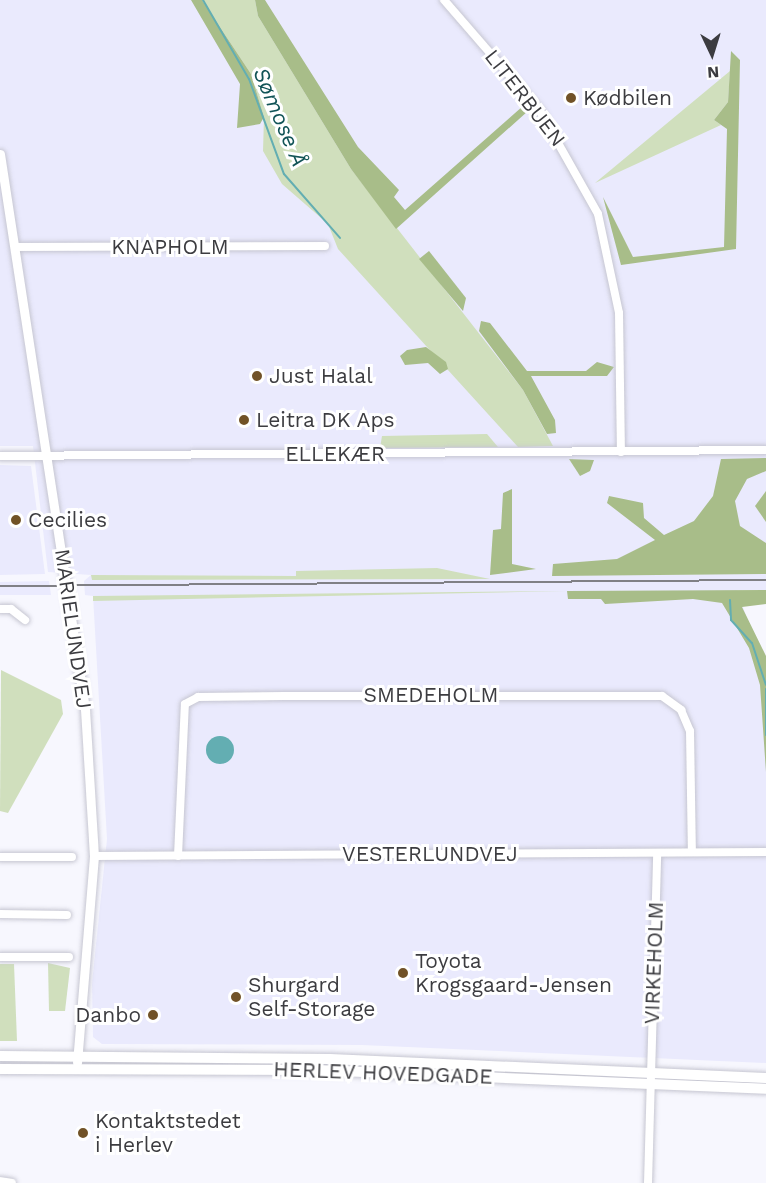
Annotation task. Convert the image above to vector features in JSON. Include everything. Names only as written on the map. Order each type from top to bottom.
[{"type":"main road","name":"HERLEV HOVEDGADE","points":[[0,1056],[77,1056],[651,1072],[766,1078]]},
{"type":"main road","name":"HERLEV HOVEDGADE","points":[[0,1068],[78,1071],[316,1070],[650,1086],[766,1089]]},
{"type":"street","name":"LITERBUEN","points":[[444,0],[540,111],[598,214],[620,314],[621,452]]},
{"type":"street","name":"MARIELUNDVEJ","points":[[0,154],[48,455],[85,709],[94,856],[77,1056],[78,1071]]},
{"type":"street","name":"KNAPHOLM","points":[[15,247],[325,246]]},
{"type":"street","name":"ELLEKÆR","points":[[0,456],[766,450]]},
{"type":"street","points":[[0,609],[11,609],[25,620]]},
{"type":"street","name":"SMEDEHOLM","points":[[178,856],[185,704],[198,697],[273,696],[662,696],[681,710],[690,731],[692,852]]},
{"type":"street","name":"VESTERLUNDVEJ","points":[[94,856],[766,852]]},
{"type":"street","name":"VIRKEHOLM","points":[[648,1183],[657,853]]},
{"type":"street","points":[[0,857],[72,857]]},
{"type":"street","points":[[0,914],[67,915]]},
{"type":"street","points":[[0,957],[69,957]]},
{"type":"street","points":[[0,1181],[12,1183]]},
{"type":"shaded area","points":[[0,0],[766,0],[766,590],[737,590],[760,655],[766,720],[766,1063],[362,1045],[102,1044],[93,1037],[92,983],[107,839],[93,596],[85,595],[84,581],[91,575],[48,572],[33,446],[0,446]]},
{"type":"shaded area","points":[[0,465],[31,466],[45,574],[0,575]]},
{"type":"shaded area","points":[[49,581],[51,595],[0,595],[0,582]]},
{"type":"green space","points":[[191,0],[202,0],[251,74],[264,117],[260,124],[237,128],[240,84]]},
{"type":"green space","points":[[202,0],[255,0],[258,16],[351,169],[523,390],[553,446],[518,447],[338,249],[328,224],[282,184],[263,151],[264,117],[251,74]]},
{"type":"green space","points":[[255,0],[265,0],[358,147],[399,190],[394,197],[405,210],[523,106],[528,111],[396,229],[351,169],[258,16]]},
{"type":"green space","points":[[731,51],[740,60],[736,249],[621,265],[603,197],[633,257],[724,247],[727,129],[714,120],[728,102]]},
{"type":"green space","points":[[730,71],[728,102],[714,120],[721,125],[595,183]]},
{"type":"green space","points":[[429,251],[466,298],[463,311],[419,259]]},
{"type":"green space","points":[[481,321],[490,323],[527,371],[586,371],[597,362],[614,367],[607,376],[531,376],[555,420],[556,433],[547,434],[523,390],[479,331]]},
{"type":"green space","points":[[426,347],[446,362],[448,369],[440,374],[428,363],[405,365],[400,356],[407,350]]},
{"type":"green space","points":[[487,434],[498,447],[380,448],[382,436]]},
{"type":"green space","points":[[766,458],[766,471],[747,479],[735,501],[740,526],[766,543],[766,574],[552,576],[553,564],[617,559],[655,540],[607,503],[609,496],[643,503],[644,518],[664,535],[694,521],[713,496],[721,459]]},
{"type":"green space","points":[[569,459],[594,460],[590,471],[580,476]]},
{"type":"green space","points":[[512,489],[512,564],[536,569],[490,575],[493,530],[501,529],[503,493]]},
{"type":"green space","points":[[766,491],[766,522],[755,506]]},
{"type":"green space","points":[[437,568],[490,579],[92,580],[91,575],[296,576],[296,571]]},
{"type":"green space","points":[[766,590],[766,604],[742,607],[766,656],[766,772],[760,685],[749,648],[722,603],[693,599],[605,604],[601,599],[568,599],[567,591]]},
{"type":"green space","points":[[567,591],[93,601],[93,596]]},
{"type":"green space","points":[[1,670],[61,700],[63,714],[8,813],[0,811]]},
{"type":"green space","points":[[48,963],[70,968],[65,1011],[49,1011]]},
{"type":"green space","points":[[0,964],[14,964],[17,1041],[0,1041]]},
{"type":"water","points":[[220,736],[230,740],[234,750],[230,760],[220,764],[210,760],[206,750],[210,740]]},
{"type":"waterway","name":"Sømose Å","points":[[203,0],[249,79],[284,174],[340,238]]},
{"type":"waterway","name":"Sømose Å","points":[[730,600],[731,620],[752,643],[766,685]]},
{"type":"waterway","name":"Sømose Å","points":[[766,689],[766,735]]},
{"type":"tram line","points":[[0,586],[766,580]]},
{"type":"place","name":"Kødbilen","points":[[571,98]]},
{"type":"place","name":"Just Halal","points":[[257,376]]},
{"type":"place","name":"Leitra DK Aps","points":[[244,420]]},
{"type":"place","name":"Cecilies","points":[[16,520]]},
{"type":"place","name":"Toyota Krogsgaard-Jensen","points":[[403,973]]},
{"type":"place","name":"Shurgard Self-Storage","points":[[236,997]]},
{"type":"place","name":"Danbo","points":[[153,1015]]},
{"type":"place","name":"Kontaktstedet i Herlev","points":[[83,1133]]}]
